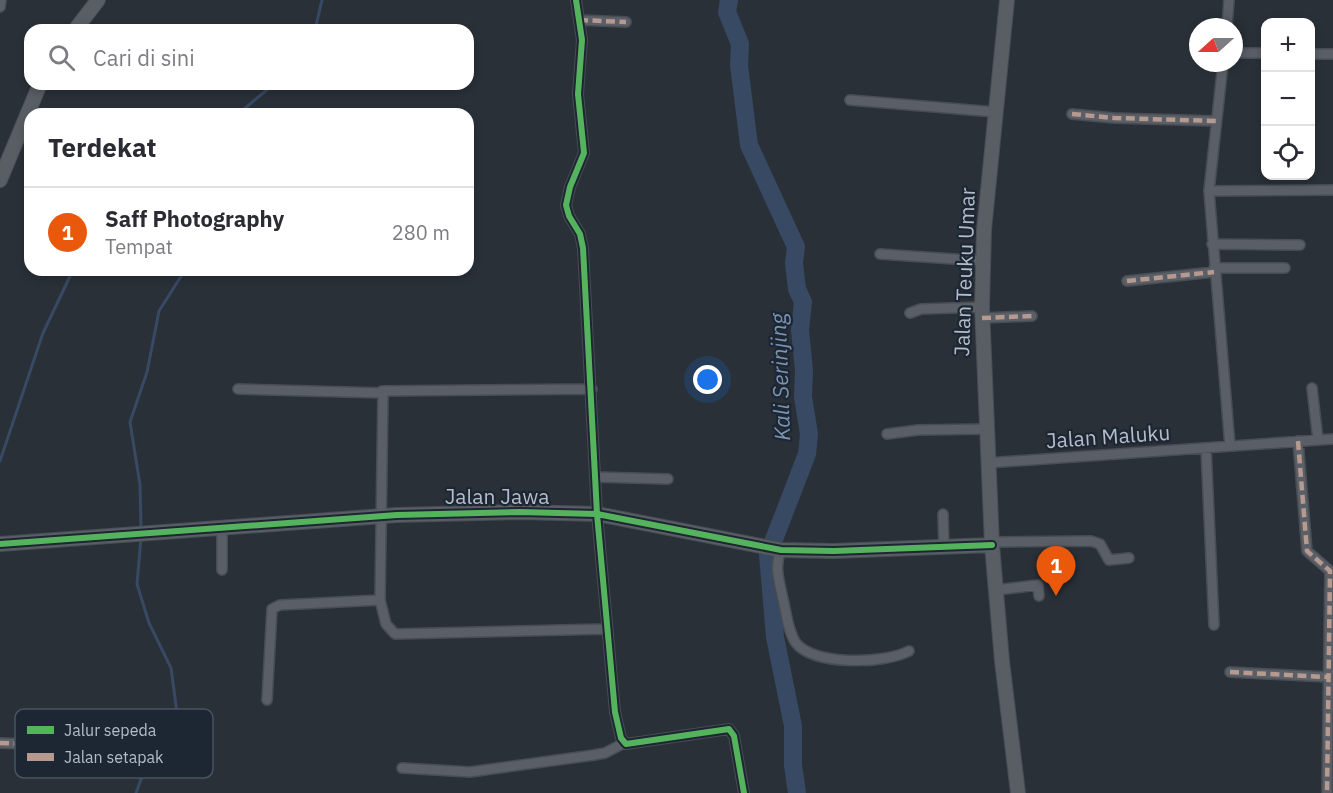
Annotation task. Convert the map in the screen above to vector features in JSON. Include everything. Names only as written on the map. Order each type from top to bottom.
[{"type":"street","points":[[0,7],[1,0]]},
{"type":"street","points":[[80,24],[98,0]]},
{"type":"street","points":[[576,0],[582,47],[578,94],[584,153],[566,205],[582,240],[592,389],[597,514],[606,629],[615,711],[624,743]]},
{"type":"street","name":"Jalan Teuku Umar","points":[[1007,0],[983,261],[982,313],[992,544],[1003,673],[1018,793]]},
{"type":"street","points":[[1228,18],[1229,0]]},
{"type":"street","points":[[579,20],[626,22]]},
{"type":"street","points":[[1243,53],[1261,53]]},
{"type":"street","points":[[1315,54],[1333,54]]},
{"type":"street","points":[[1222,72],[1209,191],[1230,446]]},
{"type":"street","points":[[29,108],[37,90]]},
{"type":"street","points":[[850,100],[995,112]]},
{"type":"street","points":[[1072,114],[1114,118],[1216,121]]},
{"type":"street","points":[[0,180],[24,118]]},
{"type":"street","points":[[1209,191],[1333,190]]},
{"type":"street","points":[[1212,244],[1300,245]]},
{"type":"street","points":[[880,254],[983,261]]},
{"type":"street","points":[[1127,280],[1214,270],[1285,268]]},
{"type":"street","points":[[910,313],[921,309],[1032,316]]},
{"type":"street","points":[[1312,388],[1318,440]]},
{"type":"street","points":[[238,389],[382,392],[592,389]]},
{"type":"street","points":[[382,392],[384,399],[380,600],[386,624],[392,632],[400,635],[606,629]]},
{"type":"street","points":[[887,434],[918,430],[986,429]]},
{"type":"street","name":"Jalan Maluku","points":[[987,463],[1333,439]]},
{"type":"street","points":[[1298,441],[1307,551],[1330,571],[1326,793]]},
{"type":"street","points":[[1206,448],[1214,625]]},
{"type":"street","points":[[596,477],[668,479]]},
{"type":"street","name":"Jalan Jawa","points":[[0,544],[382,516],[520,512],[597,514],[779,549],[834,551],[992,544]]},
{"type":"street","points":[[943,514],[944,547]]},
{"type":"street","points":[[222,526],[222,570]]},
{"type":"street","points":[[992,544],[1091,542],[1100,544],[1109,560],[1129,558]]},
{"type":"street","points":[[779,549],[776,567],[783,602],[794,638],[807,652],[818,658],[862,661],[893,658],[909,651]]},
{"type":"street","points":[[996,590],[1038,585],[1039,596]]},
{"type":"street","points":[[267,700],[272,609],[280,604],[380,600]]},
{"type":"street","points":[[1230,672],[1327,677]]},
{"type":"street","points":[[402,768],[470,772],[594,756],[624,743],[729,729],[734,736],[744,793]]},
{"type":"street","points":[[0,743],[15,744]]},
{"type":"waterway","points":[[316,24],[322,0]]},
{"type":"waterway","name":"Kali Serinjing","points":[[729,0],[727,12],[740,44],[739,65],[749,145],[796,247],[794,263],[797,289],[803,302],[800,330],[804,370],[803,397],[809,434],[807,454],[768,555],[775,637],[793,726],[793,765],[797,793]]},
{"type":"waterway","points":[[245,108],[267,90]]},
{"type":"waterway","points":[[0,461],[43,333],[70,276]]},
{"type":"waterway","points":[[141,528],[140,485],[130,422],[147,372],[159,311],[181,276]]},
{"type":"waterway","points":[[141,538],[137,584],[149,623],[171,668],[176,709]]},
{"type":"waterway","points":[[136,793],[141,778]]},
{"type":"marked path","points":[[579,20],[626,22]]},
{"type":"marked path","points":[[1072,114],[1114,118],[1216,121]]},
{"type":"marked path","points":[[1127,281],[1214,272]]},
{"type":"marked path","points":[[982,318],[1032,316]]},
{"type":"marked path","points":[[1298,441],[1307,551],[1330,571],[1327,793]]},
{"type":"marked path","points":[[1230,672],[1327,677]]},
{"type":"marked path","points":[[0,743],[15,744]]},
{"type":"cycle path","points":[[576,0],[582,40],[578,94],[584,153],[570,187],[566,205],[569,216],[580,234],[583,248],[597,514],[615,712],[621,738],[626,744],[729,729],[734,736],[744,793]]},
{"type":"cycle path","points":[[0,544],[397,515],[520,512],[597,514],[781,550],[834,551],[992,545]]},
{"type":"place","name":"Saff Photography","points":[[1056,596]]}]
